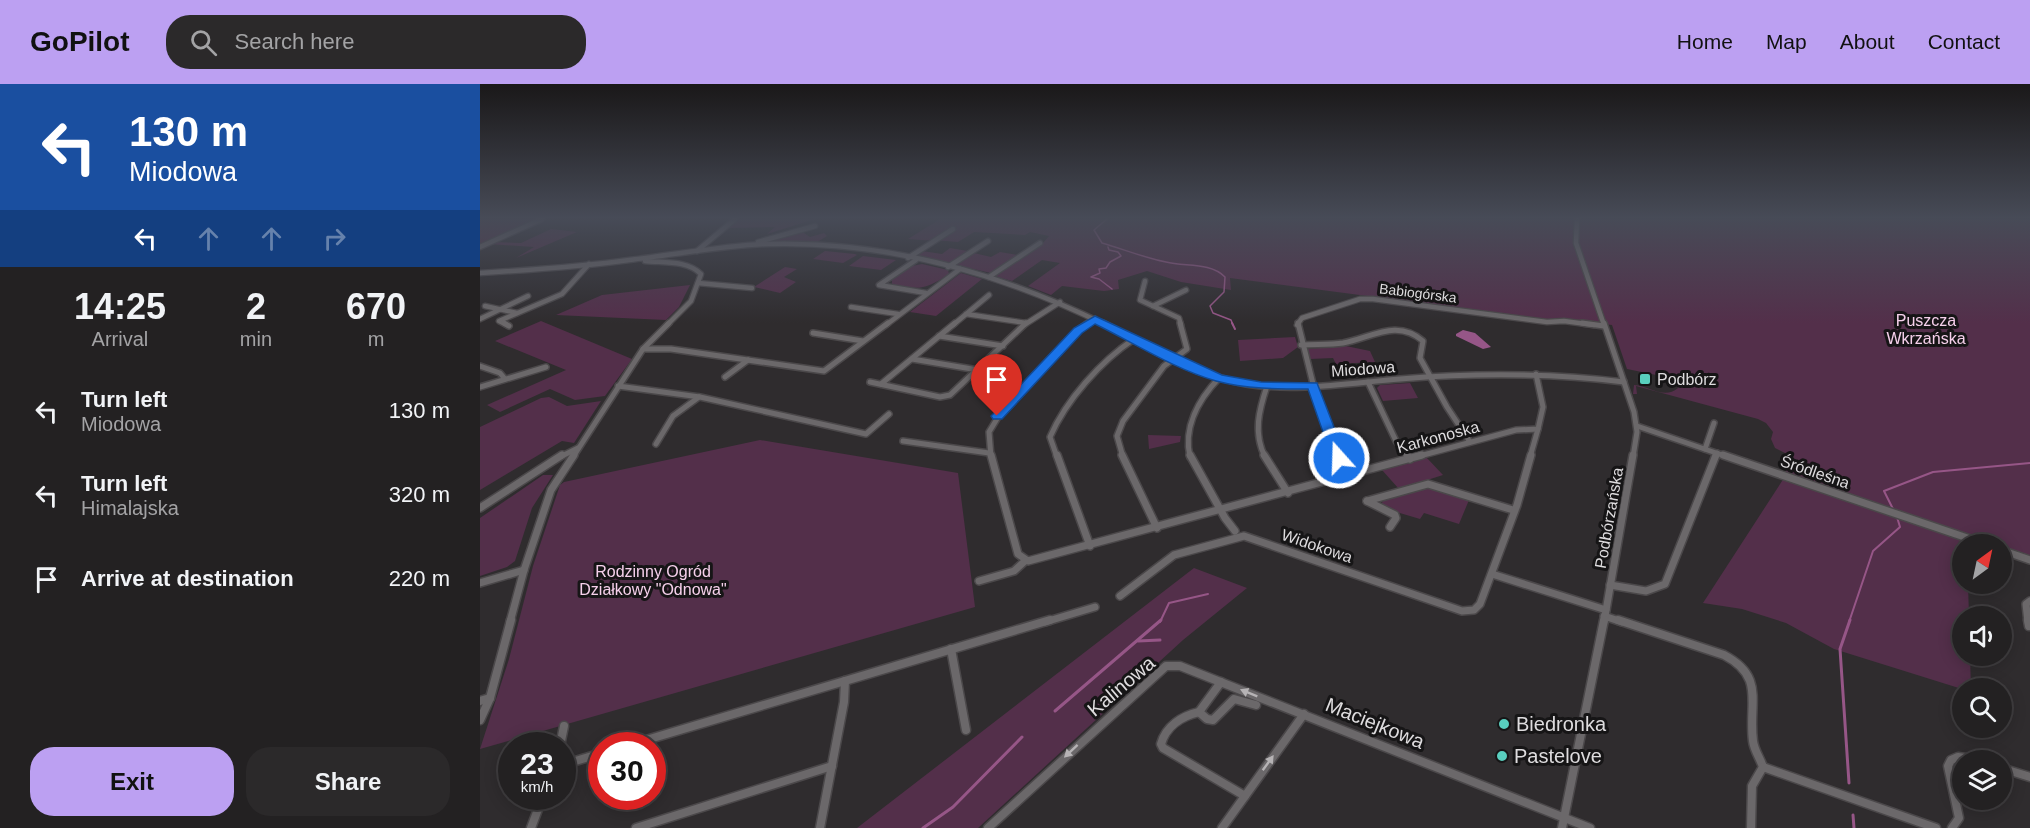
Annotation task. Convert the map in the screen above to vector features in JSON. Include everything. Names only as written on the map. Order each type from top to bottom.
[{"type":"street","name":"Miodowa","points":[[480,273],[682,254]]},
{"type":"street","name":"Miodowa","points":[[877,254],[960,269],[1060,302],[1174,359],[1219,378],[1267,386],[1313,386],[1430,377],[1536,374],[1624,382]]},
{"type":"street","points":[[909,258],[916,254]]},
{"type":"street","points":[[948,267],[968,254]]},
{"type":"street","points":[[989,277],[1024,254]]},
{"type":"street","name":"Podbórzańska","points":[[1563,823],[1605,613],[1636,446],[1637,426],[1580,254]]},
{"type":"street","points":[[480,720],[490,698],[524,570],[551,490],[643,348],[688,305],[698,283],[701,272],[694,268],[645,261],[644,258]]},
{"type":"street","points":[[916,260],[879,285],[926,293]]},
{"type":"street","points":[[509,326],[500,321],[562,294],[594,263]]},
{"type":"street","points":[[643,348],[671,349],[824,371],[960,269]]},
{"type":"street","points":[[1146,281],[1140,300],[1179,318],[1186,349],[1164,366],[1123,421],[1117,435],[1119,448],[1156,528]]},
{"type":"street","points":[[698,283],[752,288]]},
{"type":"street","points":[[1153,306],[1186,290]]},
{"type":"street","points":[[881,384],[989,295]]},
{"type":"street","points":[[480,319],[528,296]]},
{"type":"street","name":"Babiogórska","points":[[1350,475],[1341,463],[1313,386],[1297,327],[1300,320],[1366,299],[1547,322],[1564,321],[1604,326]]},
{"type":"street","points":[[870,382],[945,397],[954,393],[1026,323],[1060,302]]},
{"type":"street","points":[[485,306],[518,313]]},
{"type":"street","points":[[851,307],[898,314]]},
{"type":"street","points":[[966,314],[1026,323]]},
{"type":"street","points":[[1025,561],[1018,554],[989,453],[989,432],[1003,409],[1078,330],[1095,319]]},
{"type":"street","points":[[1302,345],[1344,343],[1382,330],[1415,334],[1424,341],[1420,356],[1430,377],[1470,442]]},
{"type":"street","points":[[813,333],[863,341]]},
{"type":"street","points":[[939,336],[1003,346]]},
{"type":"street","points":[[1090,546],[1050,437],[1059,418],[1118,348],[1134,339]]},
{"type":"street","points":[[912,359],[978,370]]},
{"type":"street","points":[[725,376],[748,360]]},
{"type":"street","points":[[480,366],[500,373],[505,379]]},
{"type":"street","points":[[480,387],[546,367]]},
{"type":"street","points":[[1536,374],[1542,402],[1538,429]]},
{"type":"street","points":[[1219,378],[1210,388],[1191,422],[1186,437],[1190,457],[1235,531]]},
{"type":"street","points":[[1368,382],[1396,441],[1410,459]]},
{"type":"street","points":[[618,386],[700,397],[866,434],[890,414]]},
{"type":"street","points":[[1267,386],[1258,415],[1258,440],[1267,462],[1288,493]]},
{"type":"street","points":[[657,444],[672,416],[700,397]]},
{"type":"street","points":[[1705,448],[1714,423]]},
{"type":"street","name":"Śródleśna","points":[[1637,426],[1956,534]]},
{"type":"street","name":"Karkonoska","points":[[979,581],[1014,571],[1025,561],[1034,561],[1516,430],[1538,429]]},
{"type":"street","name":"Widokowa","points":[[1120,596],[1174,555],[1239,536],[1259,540],[1462,611],[1472,611],[1479,607],[1492,574],[1529,467],[1538,429]]},
{"type":"street","points":[[903,441],[989,453]]},
{"type":"street","points":[[480,508],[570,450],[578,448]]},
{"type":"street","points":[[1610,585],[1651,591],[1660,589],[1665,584],[1717,453]]},
{"type":"street","points":[[1390,527],[1396,518],[1395,514],[1367,501],[1428,484],[1513,510]]},
{"type":"street","points":[[2012,554],[2030,560]]},
{"type":"street","points":[[480,583],[524,570]]},
{"type":"street","points":[[1492,574],[1724,655],[1746,669],[1751,676],[1754,688],[1754,745],[1763,767],[1936,828]]},
{"type":"street","points":[[2029,626],[2026,604],[2030,601]]},
{"type":"street","points":[[666,734],[1095,607]]},
{"type":"street","points":[[951,649],[966,730]]},
{"type":"street","name":"Kalinowa","points":[[988,828],[1161,669],[1172,665],[1180,666],[1304,714]]},
{"type":"street","points":[[820,828],[844,702],[845,681]]},
{"type":"street","points":[[1221,682],[1199,712],[1182,716],[1162,737],[1162,746],[1245,796]]},
{"type":"street","points":[[480,701],[490,698]]},
{"type":"street","points":[[1199,712],[1202,717],[1213,720],[1234,699],[1256,705]]},
{"type":"street","name":"Maciejkowa","points":[[1222,828],[1304,714],[1563,823],[1590,828]]},
{"type":"street","points":[[563,732],[564,726]]},
{"type":"street","points":[[1952,760],[1948,766],[1952,785]]},
{"type":"street","points":[[636,828],[831,766]]},
{"type":"street","points":[[1751,828],[1752,786],[1763,767]]},
{"type":"street","points":[[2012,771],[2030,777]]},
{"type":"street","points":[[531,828],[538,810]]},
{"type":"street","points":[[1952,828],[1959,818],[1957,810]]},
{"type":"green space","points":[[821,254],[857,255],[843,263],[813,259]]},
{"type":"green space","points":[[918,254],[964,254],[949,264],[913,257]]},
{"type":"green space","points":[[973,254],[991,257],[997,254],[1018,255],[991,273],[956,265]]},
{"type":"green space","name":"Puszcza Wkrzańska","points":[[1027,254],[2030,254],[2030,558],[2012,552],[2012,534],[1962,534],[1786,473],[1787,454],[1775,448],[1771,439],[1773,432],[1766,423],[1758,419],[1636,386],[1637,394],[1633,394],[1634,385],[1662,393],[1678,388],[1671,378],[1627,369],[1612,325],[1551,320],[1230,278],[1231,290],[1181,282],[1147,271],[1118,280],[1119,289],[1104,291],[1062,286],[1051,295],[1028,286],[1060,263],[1042,260],[1012,281],[994,276]]},
{"type":"green space","points":[[863,256],[896,260],[881,270],[849,266]]},
{"type":"green space","points":[[922,264],[948,270],[949,274],[928,286],[909,288],[892,284],[892,280],[912,266]]},
{"type":"green space","points":[[785,267],[797,269],[784,277],[796,282],[780,293],[754,287]]},
{"type":"green space","points":[[961,273],[982,279],[936,316],[910,312]]},
{"type":"green space","points":[[690,285],[679,307],[666,320],[556,315],[602,295]]},
{"type":"green space","points":[[541,321],[632,359],[605,396],[575,400],[550,389],[500,412],[487,405],[566,370],[495,341]]},
{"type":"green space","points":[[1295,337],[1298,347],[1283,358],[1240,361],[1238,340]]},
{"type":"green space","points":[[1346,346],[1370,351],[1375,362],[1336,364],[1333,358],[1310,359],[1307,349]]},
{"type":"green space","points":[[1410,383],[1418,398],[1383,401],[1377,388],[1380,385]]},
{"type":"green space","points":[[549,397],[567,406],[601,401],[574,443],[562,441],[480,490],[480,427],[541,398]]},
{"type":"green space","points":[[1148,435],[1181,436],[1180,442],[1149,449]]},
{"type":"green space","name":"Rodzinny Ogród Działkowy \"Odnowa\"","points":[[760,440],[958,473],[975,607],[539,732],[498,732],[498,744],[480,749],[509,659],[533,566],[560,485],[564,482]]},
{"type":"green space","points":[[1426,457],[1443,475],[1399,489],[1382,470]]},
{"type":"green space","points":[[543,475],[553,475],[532,508],[515,561],[507,567],[480,576],[480,518]]},
{"type":"green space","points":[[1784,478],[1952,536],[1952,594],[1968,594],[1969,606],[1952,606],[1952,666],[1970,666],[1971,678],[1952,678],[1952,686],[1834,649],[1786,623],[1742,609],[1703,603]]},
{"type":"green space","points":[[1427,488],[1469,500],[1459,524],[1424,513],[1420,519],[1383,508],[1381,504],[1384,500]]},
{"type":"green space","points":[[1194,568],[1247,588],[1183,640],[978,828],[857,828]]},
{"type":"shaded area","points":[[1463,330],[1475,333],[1491,347],[1483,349],[1456,336]]},
{"type":"waterway","points":[[1112,289],[1099,279],[1091,277],[1100,273],[1099,269],[1106,268],[1110,262],[1121,256],[1119,254]]},
{"type":"waterway","points":[[1137,254],[1173,263],[1205,267],[1219,272],[1225,277],[1224,292],[1210,306],[1213,313],[1231,320],[1233,325]]},
{"type":"waterway","points":[[1233,325],[1235,329]]},
{"type":"waterway","points":[[1893,509],[1884,491],[1933,472],[2030,463]]},
{"type":"waterway","points":[[1849,622],[1873,551],[1900,527],[1897,517]]},
{"type":"waterway","points":[[1161,620],[1169,603],[1208,594]]},
{"type":"waterway","points":[[1055,711],[1161,620]]},
{"type":"waterway","points":[[1849,783],[1840,649],[1850,620]]},
{"type":"waterway","points":[[1138,641],[1160,640]]},
{"type":"waterway","points":[[923,828],[953,807],[1022,737]]},
{"type":"waterway","points":[[1853,815],[1854,828]]},
{"type":"place","name":"Podbórz","points":[[1645,379]]},
{"type":"place","name":"Biedronka","points":[[1504,724]]},
{"type":"place","name":"Pastelove","points":[[1502,756]]},
{"type":"route","points":[[997,416],[1078,330],[1095,319],[1193,368],[1219,378],[1261,386],[1313,386],[1339,458]]}]
